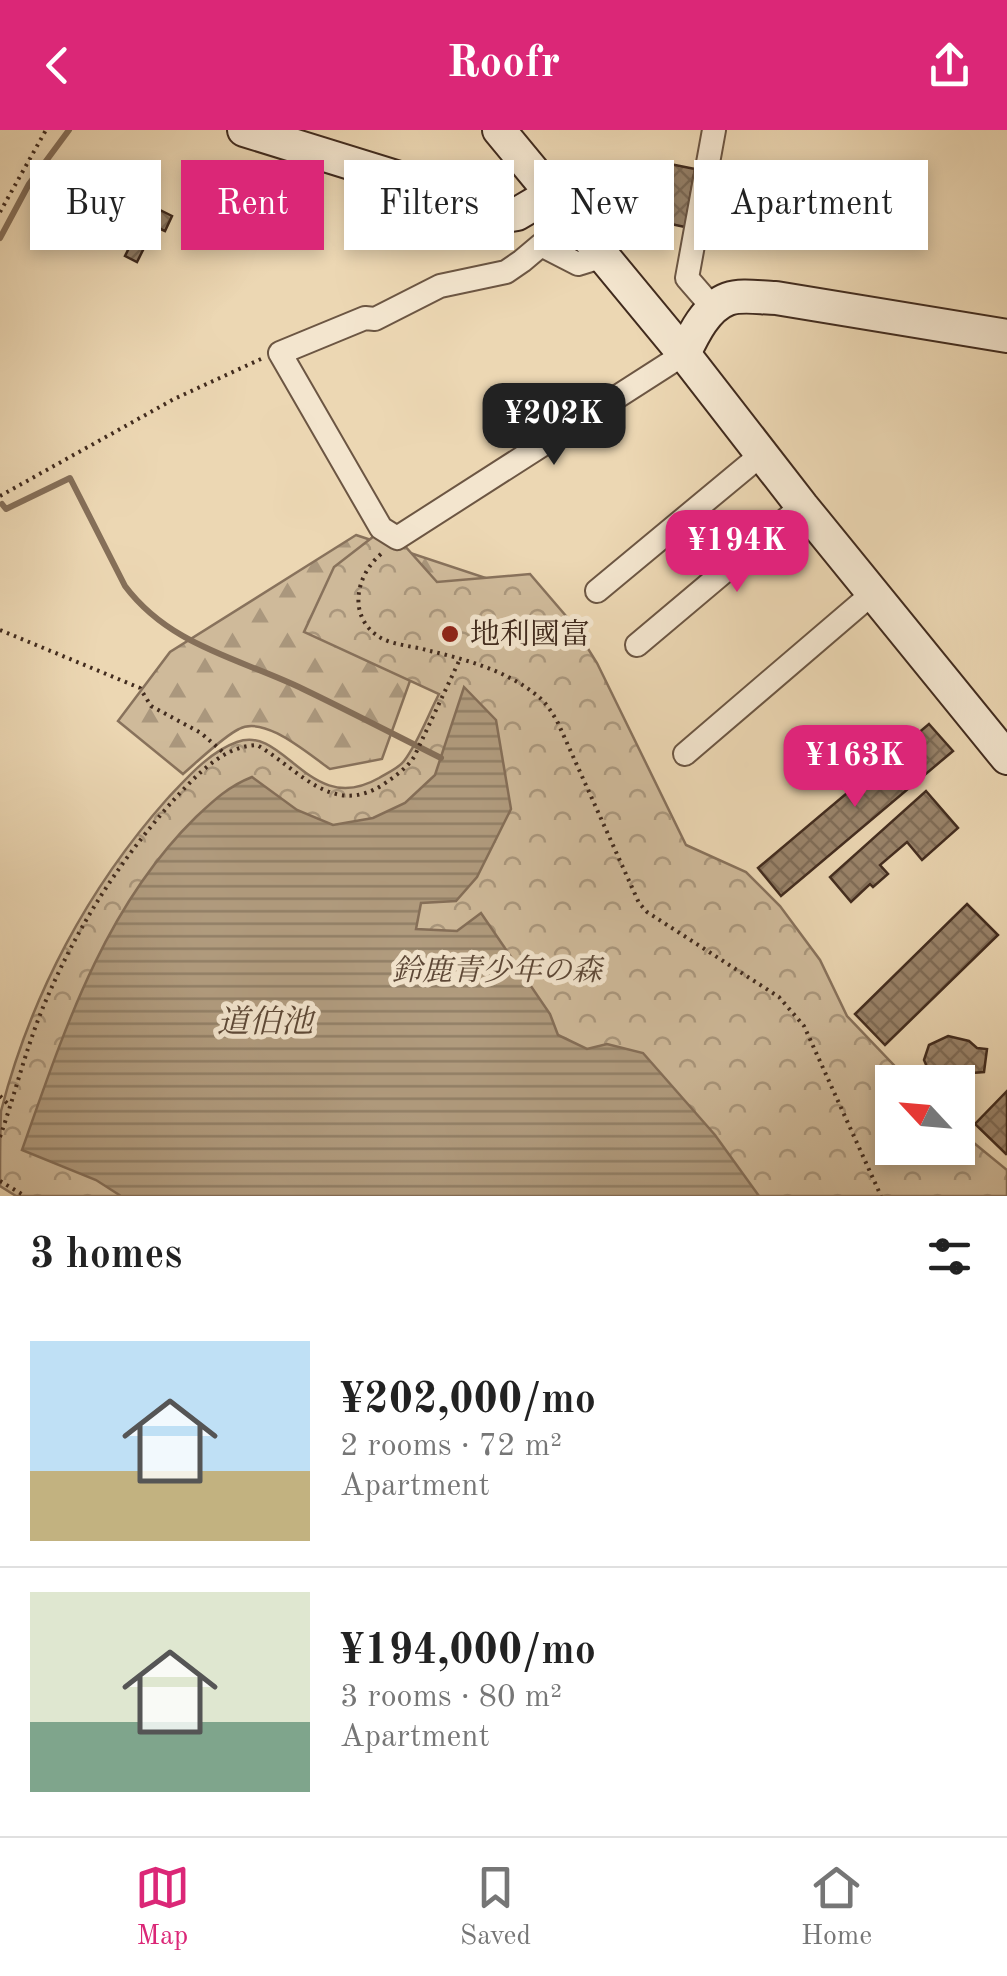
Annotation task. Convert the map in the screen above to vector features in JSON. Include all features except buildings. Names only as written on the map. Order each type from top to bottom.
[{"type":"street","points":[[244,130],[454,196],[499,216],[517,214],[534,204]]},
{"type":"street","points":[[500,130],[534,173]]},
{"type":"street","points":[[713,308],[686,278],[714,130]]},
{"type":"street","points":[[604,256],[578,264],[541,245],[506,272],[440,286],[375,319],[365,318],[280,353],[381,528],[396,538],[684,354],[713,308],[726,299],[776,298],[1007,336]]},
{"type":"street","points":[[599,250],[1007,758]]},
{"type":"street","points":[[596,590],[762,454]]},
{"type":"street","points":[[637,645],[802,506]]},
{"type":"street","points":[[685,754],[873,593]]},
{"type":"path","points":[[0,212],[46,130]]},
{"type":"path","points":[[0,496],[174,399],[246,364],[280,353]]},
{"type":"path","points":[[396,538],[367,566],[363,575],[359,610],[364,624],[385,640],[461,658],[513,680],[543,700],[558,722],[639,904],[779,997],[794,1012],[804,1026],[881,1196]]},
{"type":"path","points":[[0,630],[140,688],[151,706],[201,733],[226,754]]},
{"type":"path","points":[[0,1137],[42,1009],[69,949],[102,891],[134,846],[185,788],[226,754],[257,745],[297,775],[340,796],[372,791],[408,766],[461,658]]},
{"type":"path","points":[[0,1096],[10,1106]]},
{"type":"path","points":[[0,1181],[25,1196]]},
{"type":"green space","name":"鈴鹿青少年の森","points":[[378,533],[404,545],[437,582],[530,574],[572,623],[597,663],[686,845],[746,872],[780,906],[820,960],[847,1016],[894,1065],[875,1065],[875,1165],[975,1165],[975,1144],[1007,1170],[1007,1196],[16,1196],[0,1186],[1,1111],[28,1026],[88,906],[138,833],[167,799],[208,759],[237,742],[254,740],[270,746],[334,787],[355,787],[379,778],[404,761],[414,745],[439,694],[304,632],[334,567]]},
{"type":"green space","points":[[356,535],[510,586],[682,854],[875,1124],[875,1165],[975,1165],[1007,1196],[789,1196],[560,690],[411,678],[382,759],[330,769],[286,738],[249,726],[226,737],[183,774],[118,721],[170,652]]},
{"type":"water","name":"道伯池","points":[[464,687],[496,720],[511,809],[477,877],[456,901],[421,903],[416,929],[457,931],[481,913],[550,1014],[558,1035],[587,1049],[607,1044],[643,1053],[715,1135],[759,1196],[121,1196],[96,1180],[22,1150],[90,973],[136,890],[196,817],[229,789],[252,777],[297,810],[333,825],[373,818],[405,803],[435,775]]},
{"type":"waterway","points":[[0,238],[29,184],[69,130]]},
{"type":"waterway","points":[[2,504],[6,509],[70,478],[125,586],[163,623],[184,637],[303,689],[441,758]]},
{"type":"place","name":"地利國富","points":[[450,634]]}]
